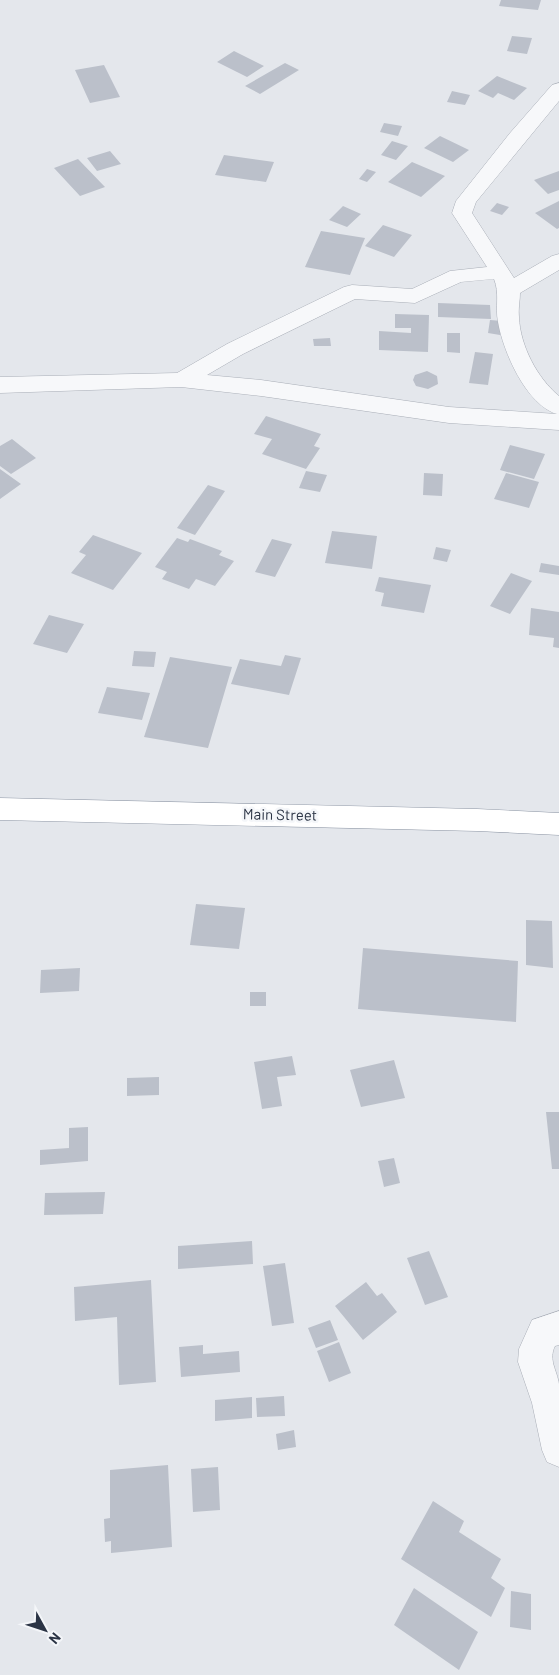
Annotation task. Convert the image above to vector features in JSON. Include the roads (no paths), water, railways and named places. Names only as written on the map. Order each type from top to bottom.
[{"type":"highway","name":"Main Street","points":[[0,809],[477,820],[559,824]]},
{"type":"street","points":[[559,89],[517,137],[466,201],[462,213],[504,281],[508,320],[516,347],[527,372],[538,388],[551,402],[559,407]]},
{"type":"street","points":[[181,380],[235,349],[352,292],[415,296],[457,276],[504,281],[559,261]]},
{"type":"street","points":[[0,385],[181,380],[261,388],[449,415],[559,422]]},
{"type":"street","points":[[559,1328],[544,1332],[536,1349],[535,1362],[548,1403],[559,1450]]}]
